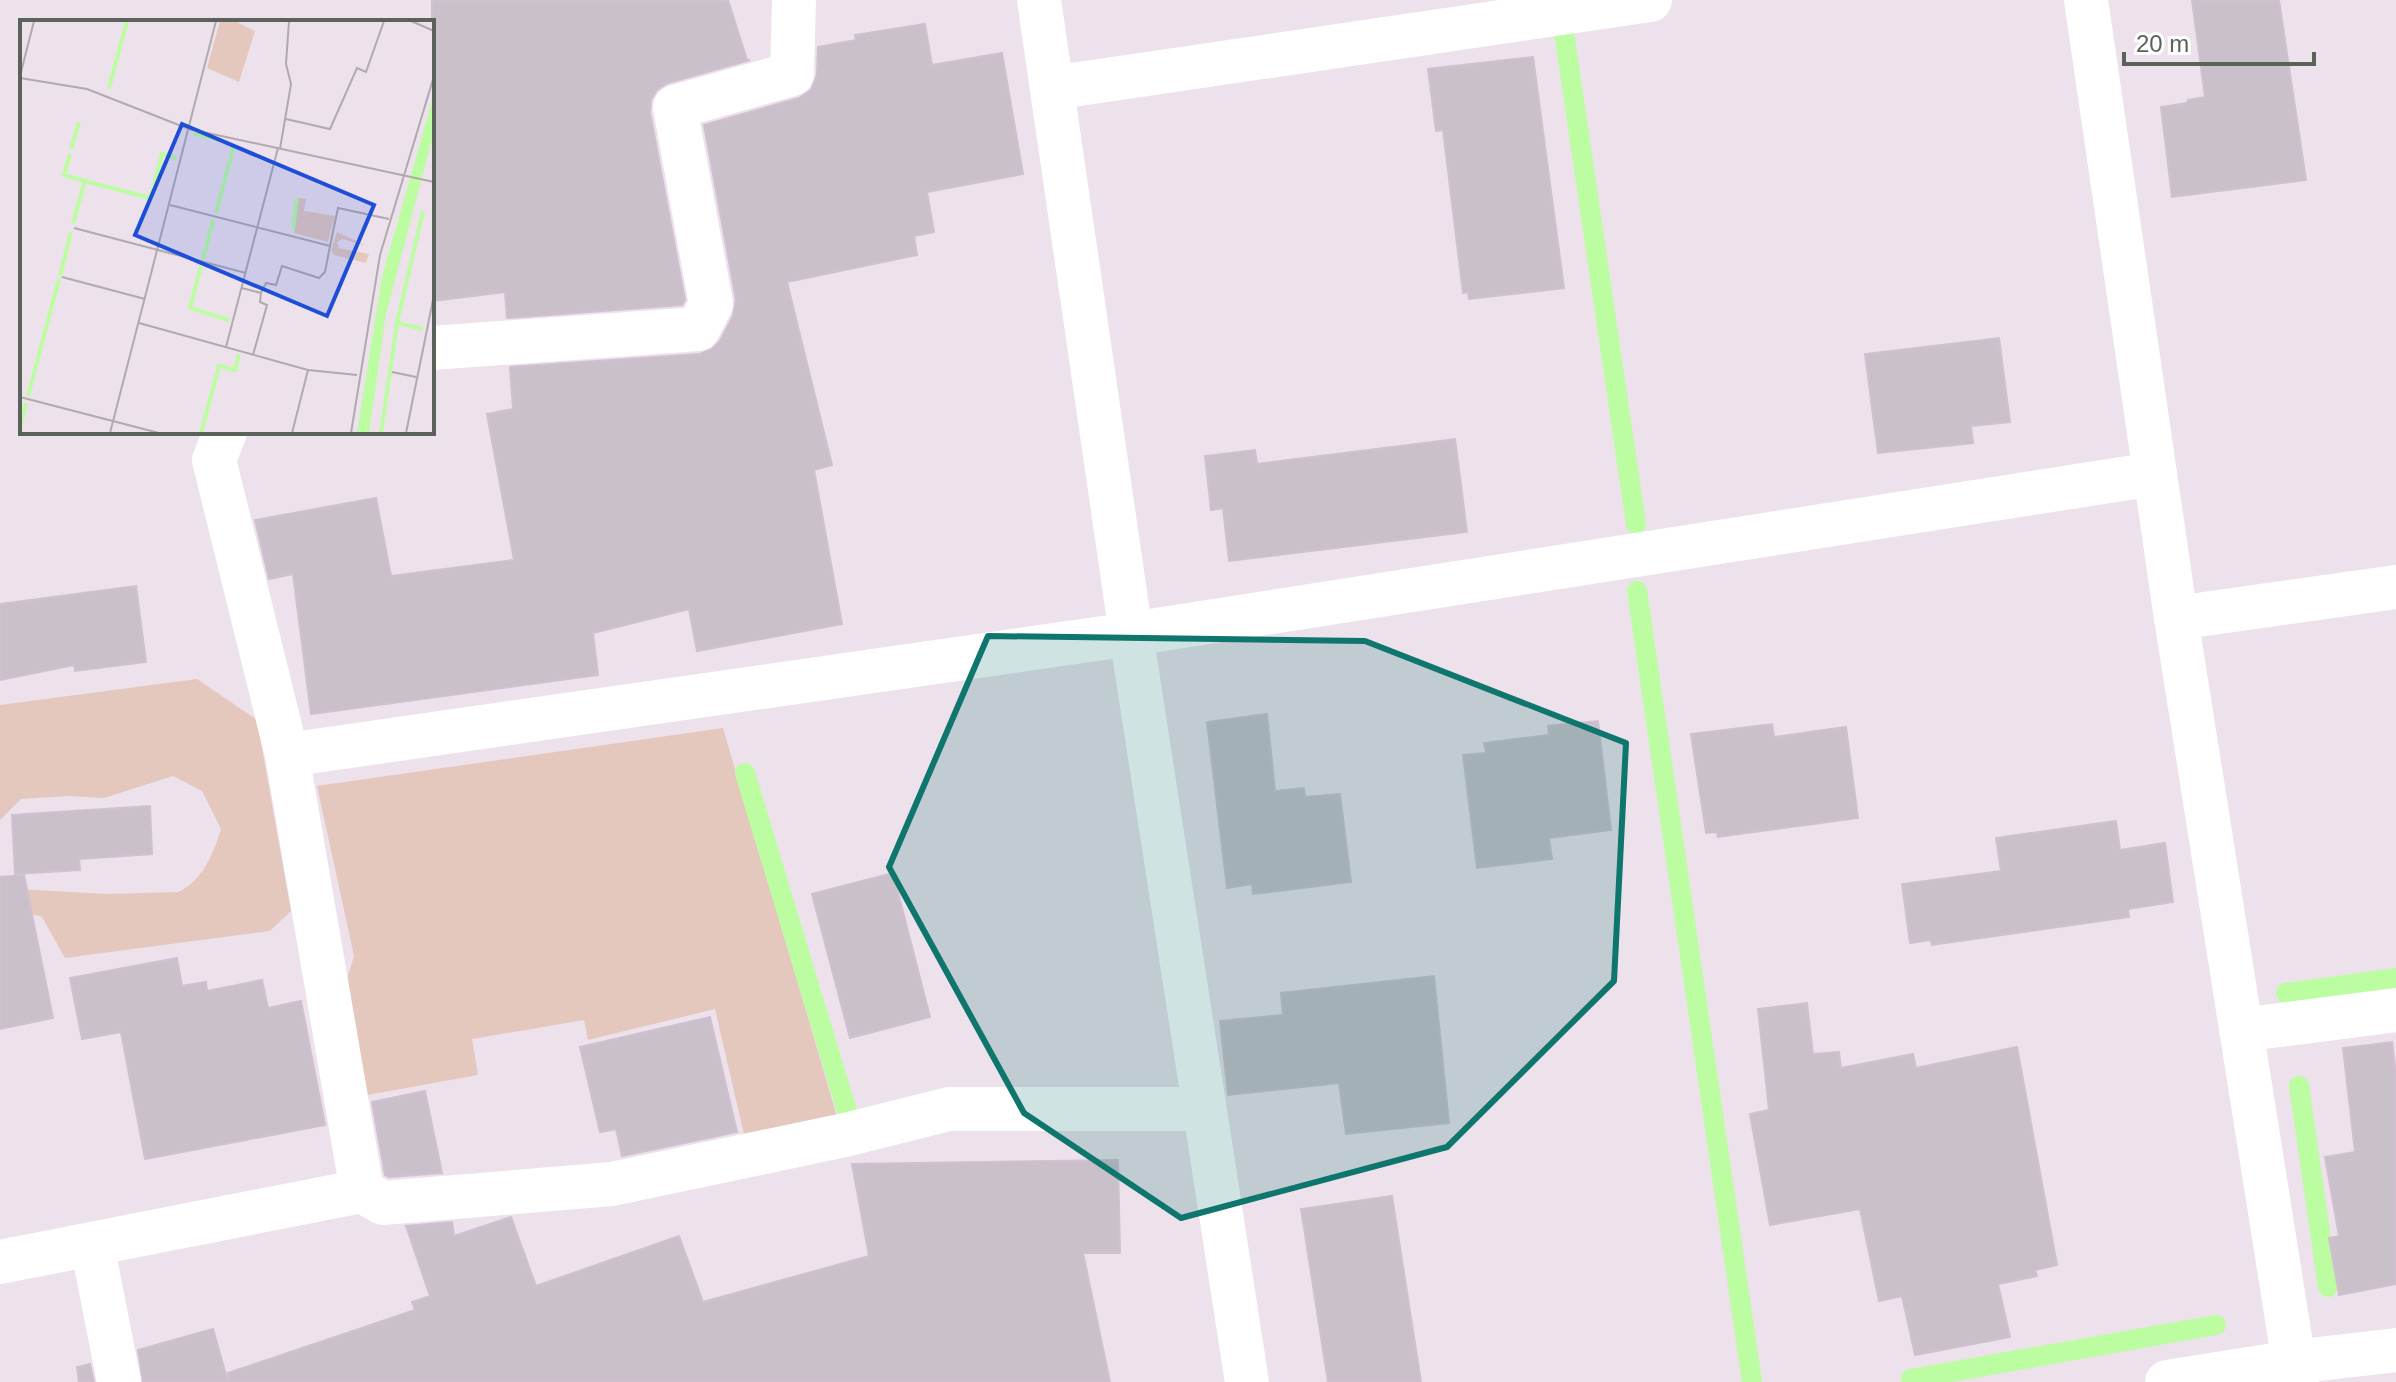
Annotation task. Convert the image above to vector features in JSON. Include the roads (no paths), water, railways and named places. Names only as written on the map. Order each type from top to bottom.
[{"type":"street","points":[[434,348],[698,329],[711,304],[675,107],[792,74],[794,0]]},
{"type":"street","points":[[1039,0],[1131,634],[1247,1382]]},
{"type":"street","points":[[1052,88],[1650,0]]},
{"type":"street","points":[[2086,0],[2154,474],[2295,1372]]},
{"type":"street","points":[[224,434],[214,460],[287,755],[362,1191]]},
{"type":"street","points":[[287,755],[1131,634],[2154,474]]},
{"type":"street","points":[[2176,618],[2396,587]]},
{"type":"street","points":[[2241,1030],[2396,1010]]},
{"type":"street","points":[[0,1262],[362,1191],[383,1203],[612,1184],[845,1135],[949,1109],[1204,1109]]},
{"type":"street","points":[[92,1244],[119,1382]]},
{"type":"street","points":[[2167,1382],[2295,1372],[2396,1350]]},
{"type":"waterway","points":[[1564,32],[1636,524]]},
{"type":"waterway","points":[[1637,591],[1752,1382]]},
{"type":"waterway","points":[[745,773],[846,1108]]},
{"type":"waterway","points":[[2286,993],[2396,978]]},
{"type":"waterway","points":[[2299,1086],[2328,1287]]},
{"type":"waterway","points":[[1911,1379],[2216,1325]]}]
